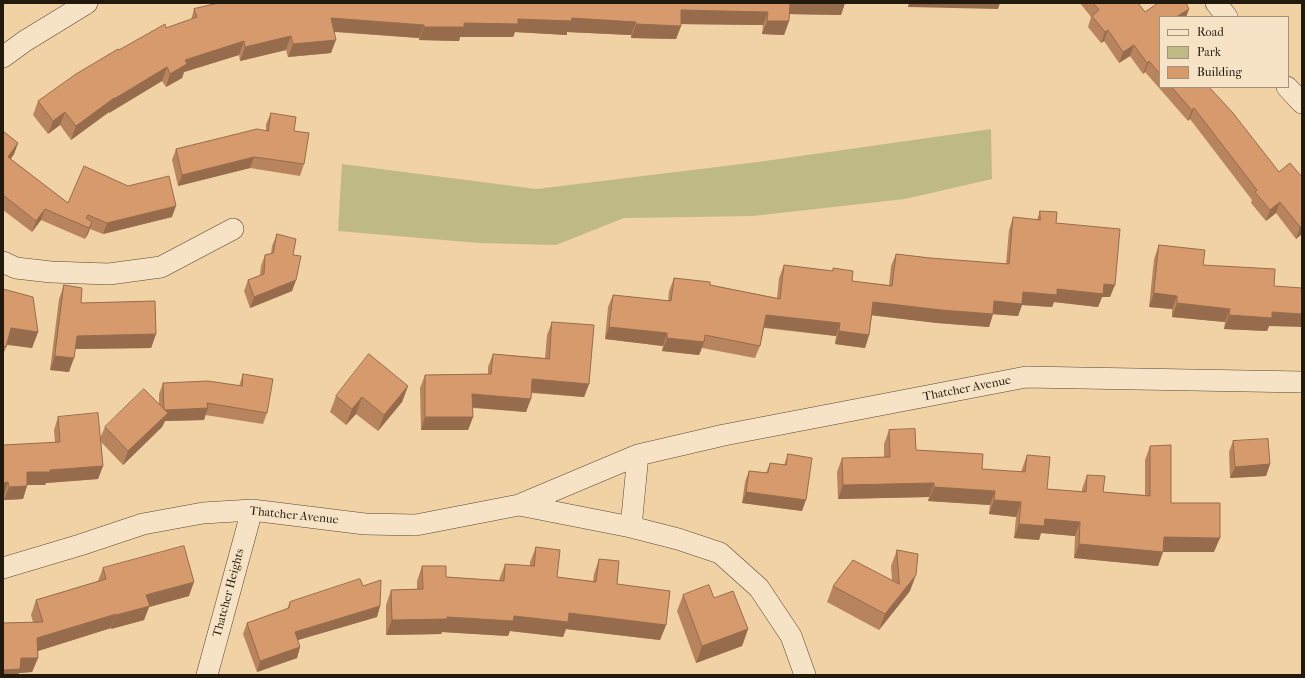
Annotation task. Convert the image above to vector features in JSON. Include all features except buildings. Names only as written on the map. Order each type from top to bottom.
[{"type":"street","points":[[3,57],[25,41],[87,3]]},
{"type":"street","points":[[1216,3],[1226,16]]},
{"type":"street","points":[[1288,88],[1302,103]]},
{"type":"street","points":[[3,262],[16,268],[44,272],[109,274],[161,267],[233,228]]},
{"type":"street","name":"Thatcher Avenue","points":[[3,568],[143,524],[203,513],[252,510],[365,524],[416,525],[520,505],[638,455],[724,435],[1026,377],[1302,382]]},
{"type":"street","points":[[630,527],[638,455]]},
{"type":"street","name":"Thatcher Avenue","points":[[520,505],[630,527],[678,539],[720,553],[759,588],[791,636],[805,675]]},
{"type":"street","name":"Thatcher Heights","points":[[207,675],[252,510]]},
{"type":"green space","points":[[991,129],[992,179],[905,199],[753,216],[624,218],[556,245],[479,243],[338,231],[342,164],[536,189],[758,162]]}]
